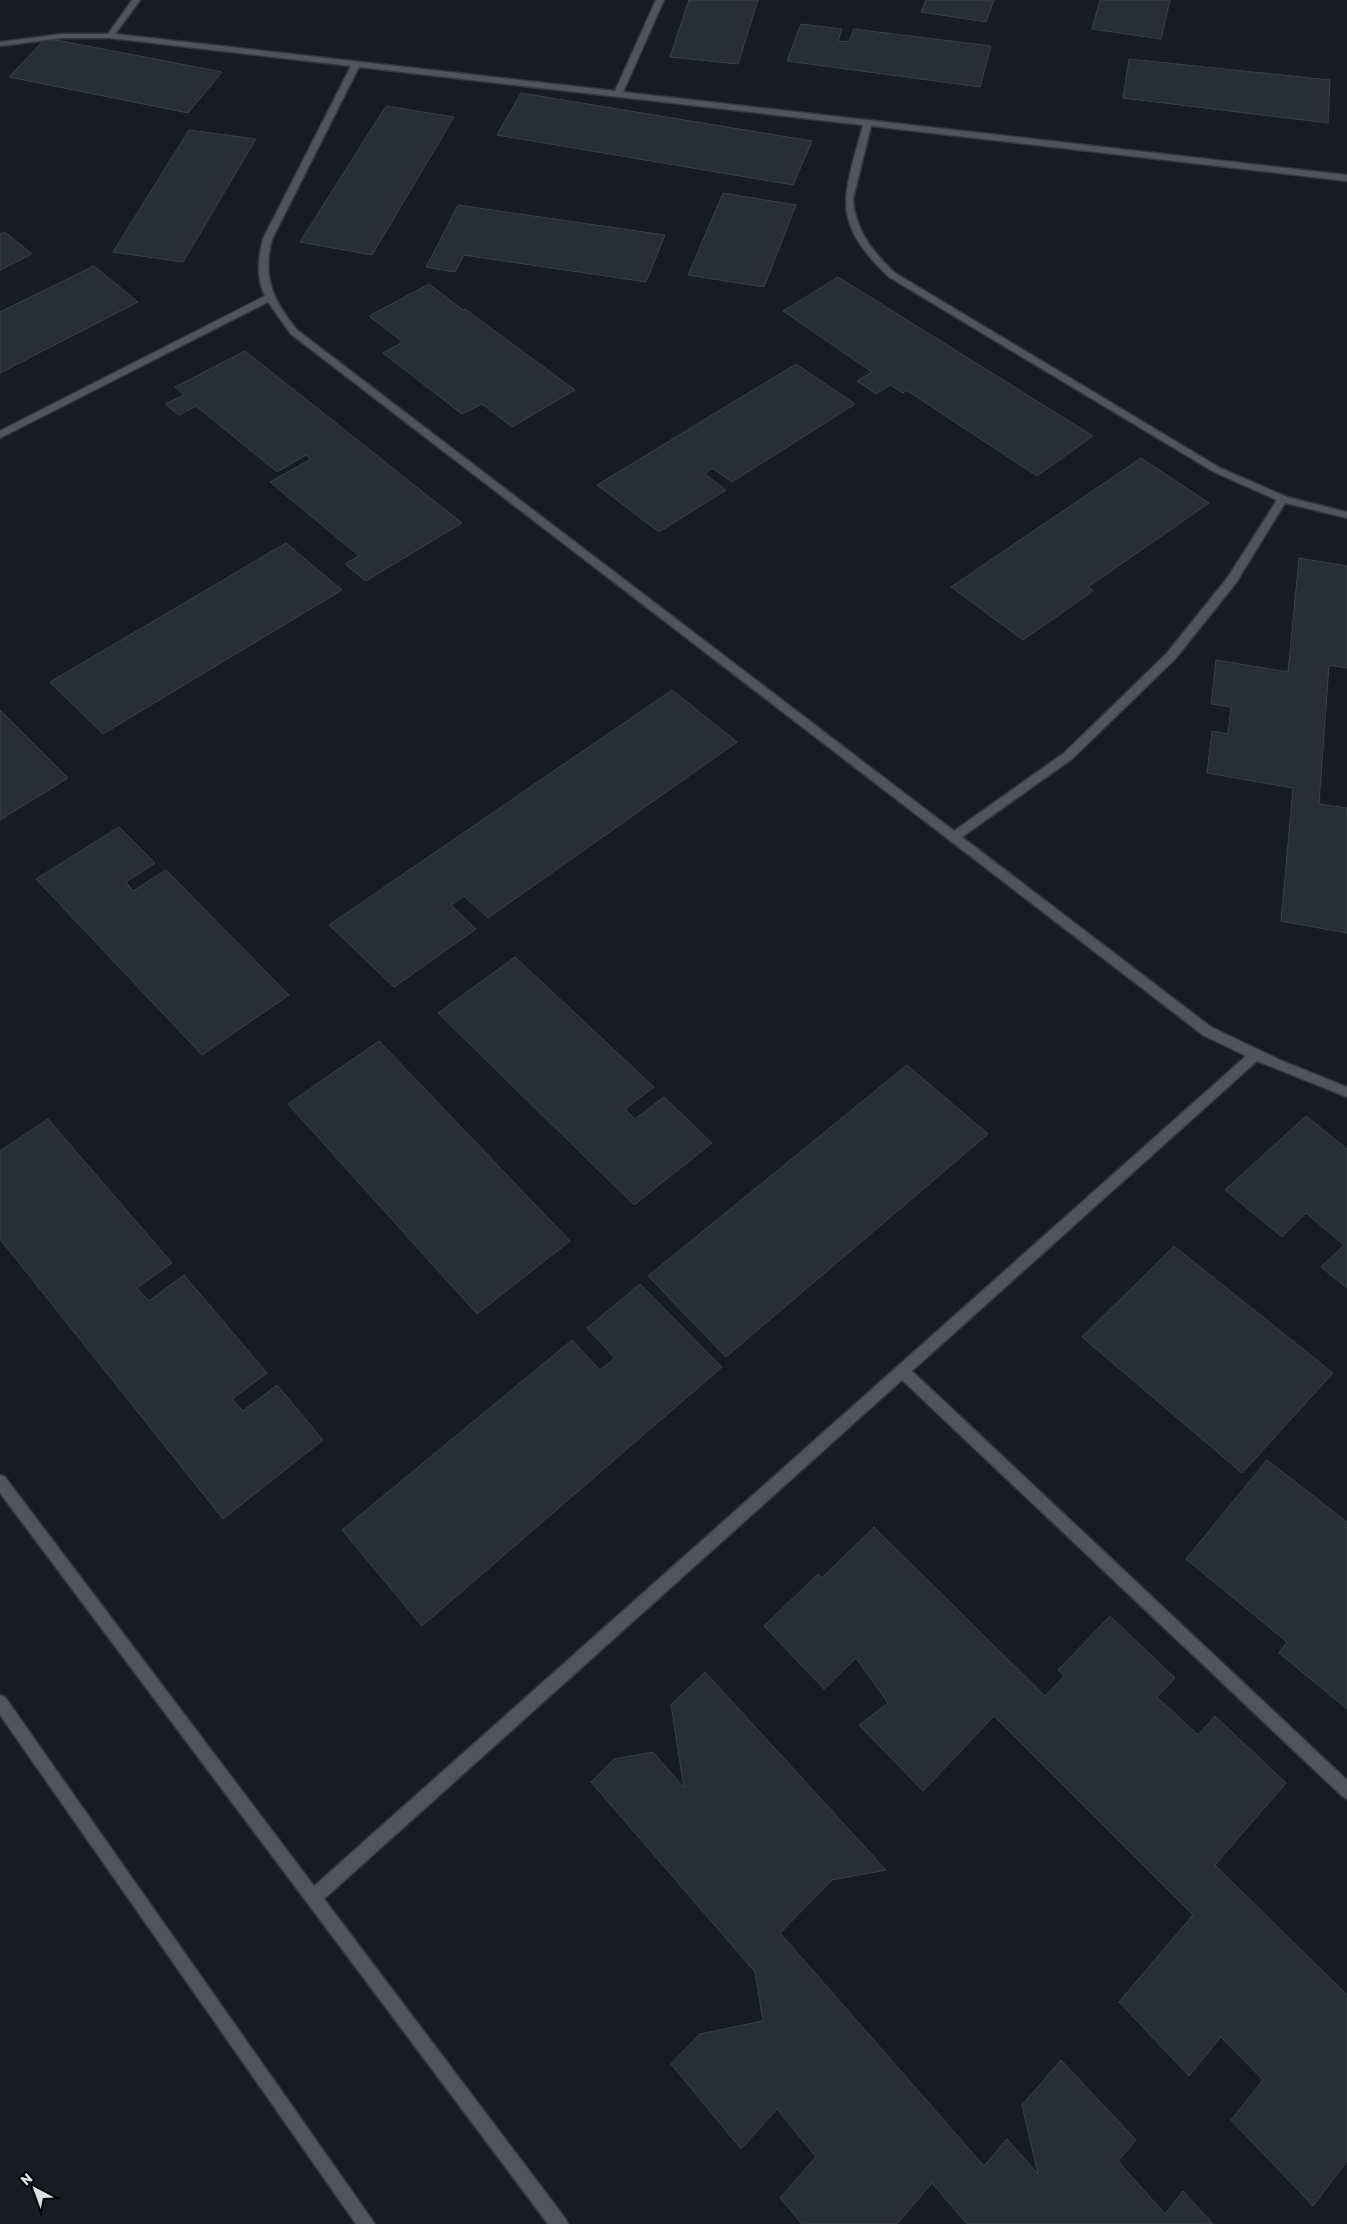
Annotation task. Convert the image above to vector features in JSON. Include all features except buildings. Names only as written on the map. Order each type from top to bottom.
[{"type":"street","points":[[110,36],[136,0]]},
{"type":"street","points":[[618,94],[660,0]]},
{"type":"street","points":[[0,44],[62,36],[110,36],[1347,178]]},
{"type":"street","points":[[356,64],[268,236],[262,263],[269,298],[294,332],[1207,1031],[1255,1056],[1306,1078],[1347,1092]]},
{"type":"street","points":[[868,123],[849,199],[855,229],[876,260],[892,275],[1217,470],[1249,486],[1284,499],[1313,508],[1347,514]]},
{"type":"street","points":[[0,434],[269,298]]},
{"type":"street","points":[[954,838],[1068,756],[1171,656],[1232,580],[1284,499]]},
{"type":"street","points":[[313,1898],[1255,1056]]},
{"type":"street","points":[[902,1372],[1347,1791]]},
{"type":"street","points":[[0,1482],[559,2224]]},
{"type":"street","points":[[0,1702],[366,2224]]}]
